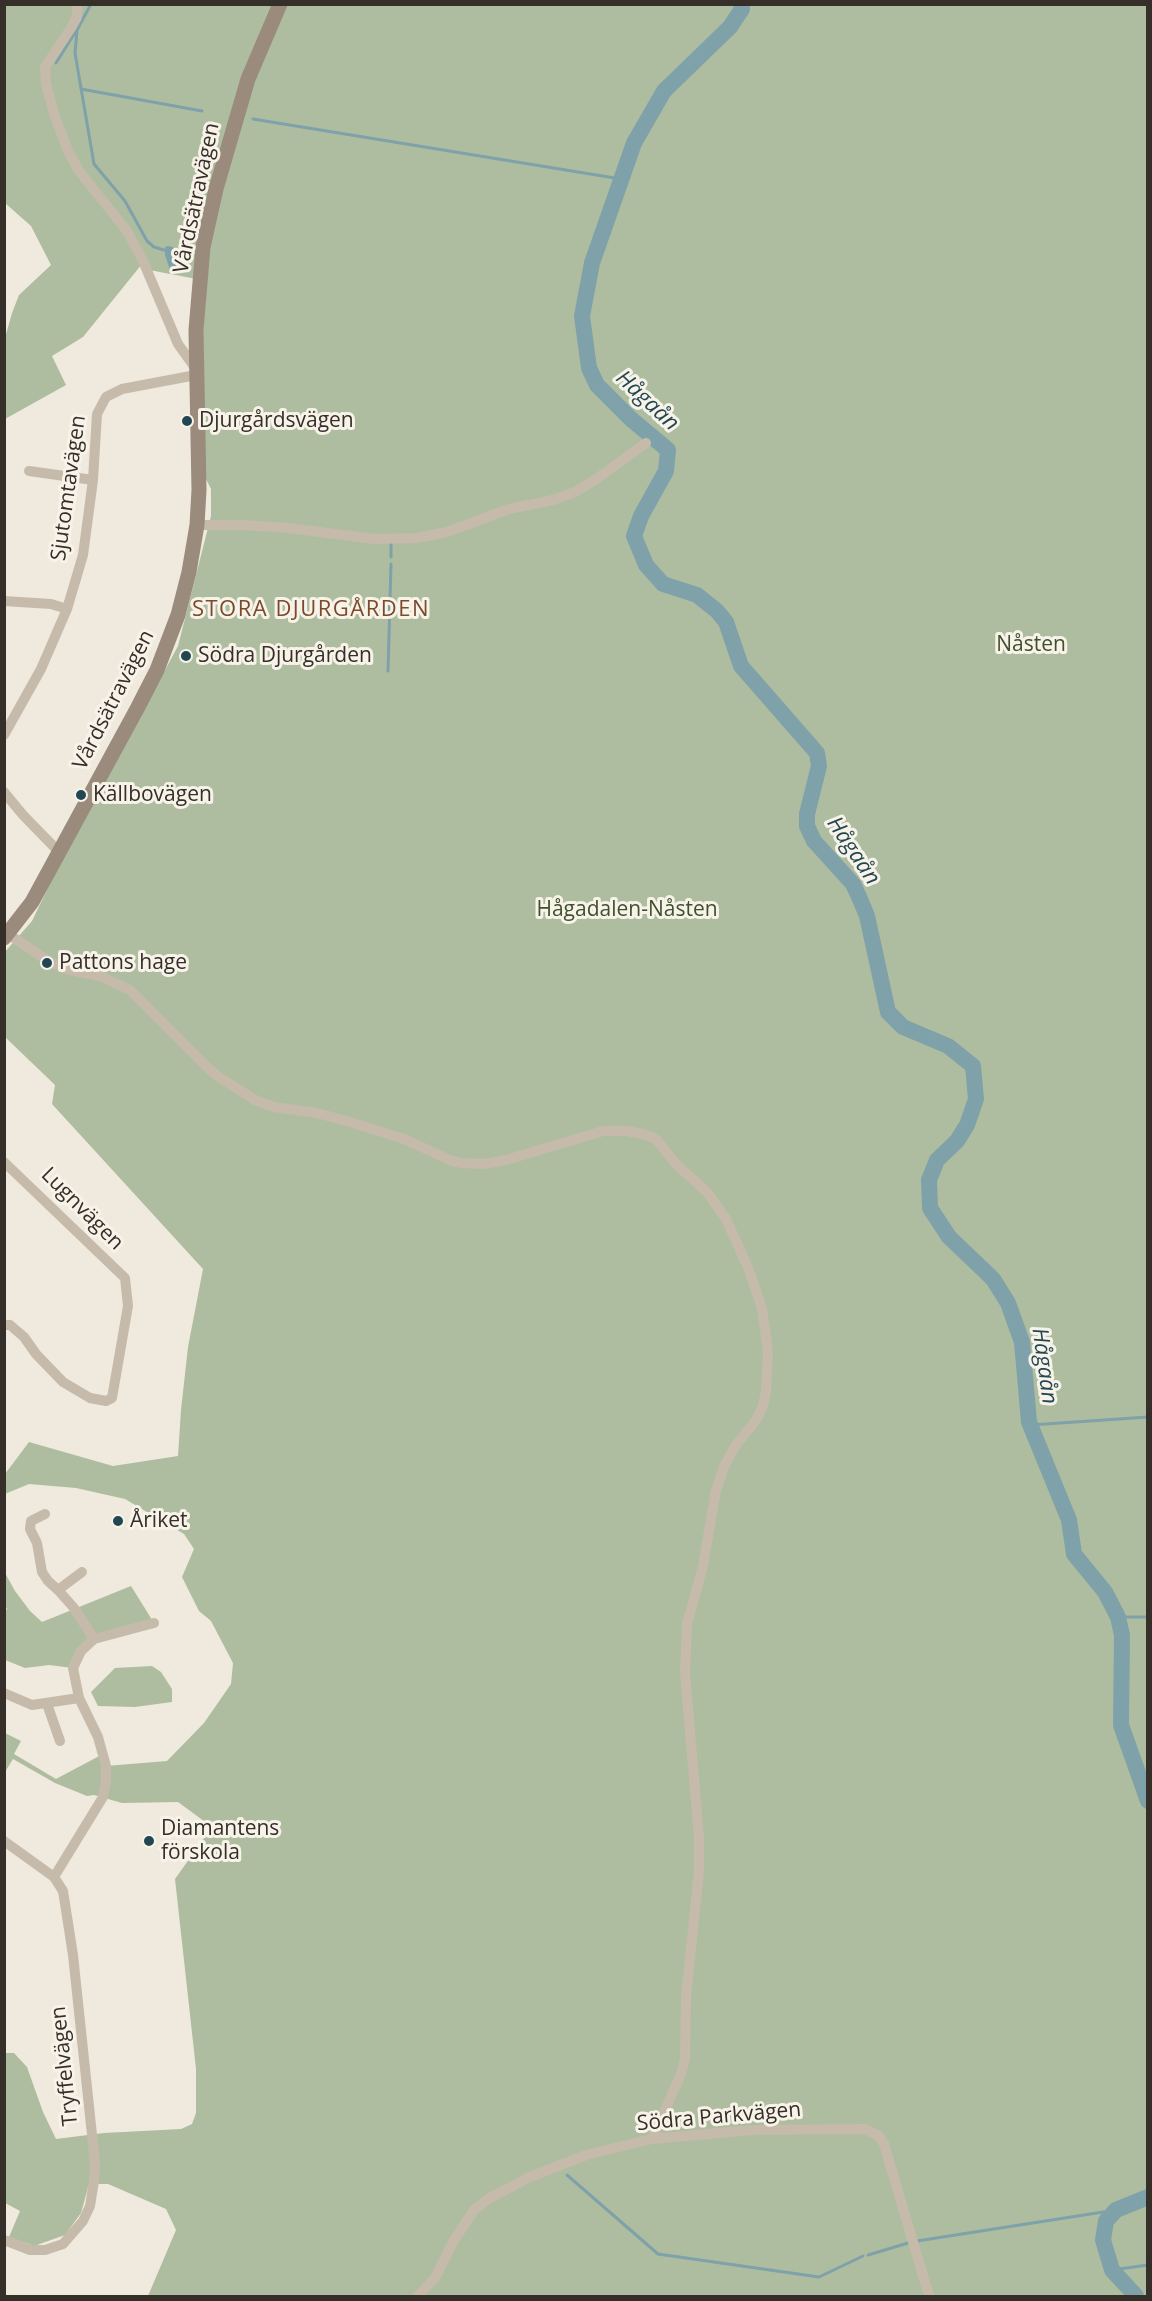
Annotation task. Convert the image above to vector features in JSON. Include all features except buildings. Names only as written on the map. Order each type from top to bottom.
[{"type":"street","points":[[77,4],[76,17],[71,28],[45,67],[46,84],[54,114],[68,151],[79,171],[127,231],[143,261],[178,344],[196,372]]},
{"type":"street","name":"Vårdsätravägen","points":[[6,936],[32,902],[157,670],[178,615],[189,572],[197,525],[199,490],[196,330],[203,247],[216,189],[248,79],[280,4]]},
{"type":"street","name":"Sjutomtavägen","points":[[4,735],[41,669],[67,609],[82,555],[93,480],[98,414],[106,396],[122,389],[196,372]]},
{"type":"street","points":[[197,525],[288,528],[375,539],[417,538],[447,532],[509,509],[553,501],[575,492],[646,443]]},
{"type":"street","points":[[29,471],[93,480]]},
{"type":"street","points":[[4,601],[51,604],[67,609]]},
{"type":"street","points":[[4,792],[59,852]]},
{"type":"street","points":[[6,936],[50,962],[69,970],[100,976],[130,990],[216,1075],[255,1100],[274,1107],[317,1113],[350,1122],[462,1163],[484,1164],[506,1160],[603,1131],[643,1134],[656,1139],[676,1164],[707,1192],[726,1220],[750,1270],[762,1308],[768,1352],[766,1390],[763,1406],[756,1420],[734,1448],[721,1475],[716,1490],[703,1566],[687,1624],[685,1673],[699,1836],[699,1871],[686,1997],[684,2059],[681,2074],[651,2139]]},
{"type":"street","name":"Lugnvägen","points":[[4,1162],[125,1278],[128,1288],[128,1306],[112,1398],[106,1401],[90,1398],[63,1382],[36,1354],[24,1336],[10,1325],[4,1325]]},
{"type":"street","points":[[45,1514],[30,1521],[30,1529],[37,1544],[42,1572],[74,1608],[94,1640]]},
{"type":"street","points":[[58,1590],[82,1572]]},
{"type":"street","points":[[4,1841],[54,1877],[104,1797],[106,1781],[98,1737],[79,1698],[73,1668],[81,1652],[94,1640],[154,1623]]},
{"type":"street","points":[[4,1693],[32,1705],[79,1698]]},
{"type":"street","points":[[47,1704],[60,1741]]},
{"type":"street","name":"Tryffelvägen","points":[[4,2240],[30,2250],[45,2250],[63,2244],[90,2206],[94,2181],[93,2144],[73,1955],[63,1891],[54,1877]]},
{"type":"street","name":"Södra Parkvägen","points":[[418,2296],[435,2278],[453,2242],[474,2210],[488,2199],[530,2177],[586,2155],[651,2139],[752,2130],[870,2130],[879,2136],[884,2144],[929,2296]]},
{"type":"green space","name":"Hågadalen-Nåsten","points":[[5,5],[1147,5],[1147,2296],[148,2296],[176,2230],[166,2209],[108,2184],[89,2184],[81,2213],[65,2235],[34,2246],[9,2237],[20,2211],[5,2203],[5,2053],[14,2053],[27,2067],[43,2112],[56,2139],[104,2133],[181,2129],[192,2124],[196,2113],[196,2069],[175,1879],[212,1827],[178,1802],[122,1803],[94,1795],[87,1796],[55,1783],[13,1759],[5,1772],[5,1733],[21,1741],[14,1754],[56,1779],[103,1754],[106,1766],[167,1761],[204,1723],[231,1684],[233,1663],[211,1621],[199,1611],[182,1577],[194,1549],[184,1534],[125,1499],[76,1488],[29,1484],[5,1494],[5,1474],[29,1442],[113,1466],[178,1456],[188,1347],[203,1269],[52,1104],[55,1085],[5,1037],[4,953],[32,921],[59,865],[178,646],[211,516],[211,489],[206,479],[201,355],[207,281],[144,269],[142,264],[83,337],[52,356],[66,385],[5,419],[5,338],[12,313],[19,295],[51,265],[31,226],[5,203]]},
{"type":"green space","points":[[4,1571],[15,1591],[30,1611],[42,1622],[131,1586],[154,1623],[94,1639],[73,1668],[49,1665],[25,1668],[5,1660],[5,1612],[7,1609]]},
{"type":"green space","points":[[152,1666],[161,1672],[172,1689],[172,1702],[135,1707],[98,1706],[91,1692],[115,1668]]},
{"type":"water","points":[[165,247],[173,247],[177,257],[175,274],[171,273],[165,255]]},
{"type":"waterway","points":[[91,4],[77,30],[75,53],[94,164],[125,201],[147,241],[154,247],[164,250]]},
{"type":"waterway","name":"Hågaån","points":[[741,4],[742,9],[730,27],[664,91],[634,143],[592,263],[582,316],[589,368],[597,385],[631,419],[668,450],[666,471],[641,516],[634,536],[646,565],[663,584],[697,595],[717,611],[726,622],[741,666],[817,753],[819,766],[807,814],[807,826],[814,841],[853,884],[860,899],[867,916],[888,1012],[903,1027],[948,1046],[973,1066],[976,1099],[967,1125],[957,1141],[937,1160],[929,1180],[930,1208],[949,1237],[993,1279],[1008,1303],[1022,1342],[1029,1422],[1069,1520],[1074,1554],[1105,1592],[1118,1617],[1122,1635],[1121,1725],[1148,1801]]},
{"type":"waterway","points":[[56,63],[76,31]]},
{"type":"waterway","points":[[81,89],[202,111]]},
{"type":"waterway","points":[[253,119],[621,179]]},
{"type":"waterway","points":[[391,544],[391,557]]},
{"type":"waterway","points":[[388,671],[391,564]]},
{"type":"waterway","points":[[1031,1425],[1148,1417]]},
{"type":"waterway","points":[[1118,1617],[1148,1617]]},
{"type":"waterway","points":[[567,2175],[658,2254],[819,2277],[863,2256]]},
{"type":"waterway","name":"Hågaån","points":[[1136,2296],[1112,2270],[1103,2240],[1106,2221],[1116,2210],[1148,2197]]},
{"type":"waterway","points":[[917,2241],[1116,2210]]},
{"type":"waterway","points":[[868,2255],[908,2243]]},
{"type":"waterway","points":[[1112,2270],[1148,2265]]},
{"type":"place","name":"Djurgårdsvägen","points":[[187,421]]},
{"type":"place","name":"Södra Djurgården","points":[[186,656]]},
{"type":"place","name":"Källbovägen","points":[[81,795]]},
{"type":"place","name":"Pattons hage","points":[[47,963]]},
{"type":"place","name":"Åriket","points":[[118,1521]]},
{"type":"place","name":"Diamantens förskola","points":[[149,1841]]},
{"type":"district","name":"STORA DJURGÅRDEN","points":[[311,610]]},
{"type":"park label","name":"Nåsten","points":[[1031,645]]}]
